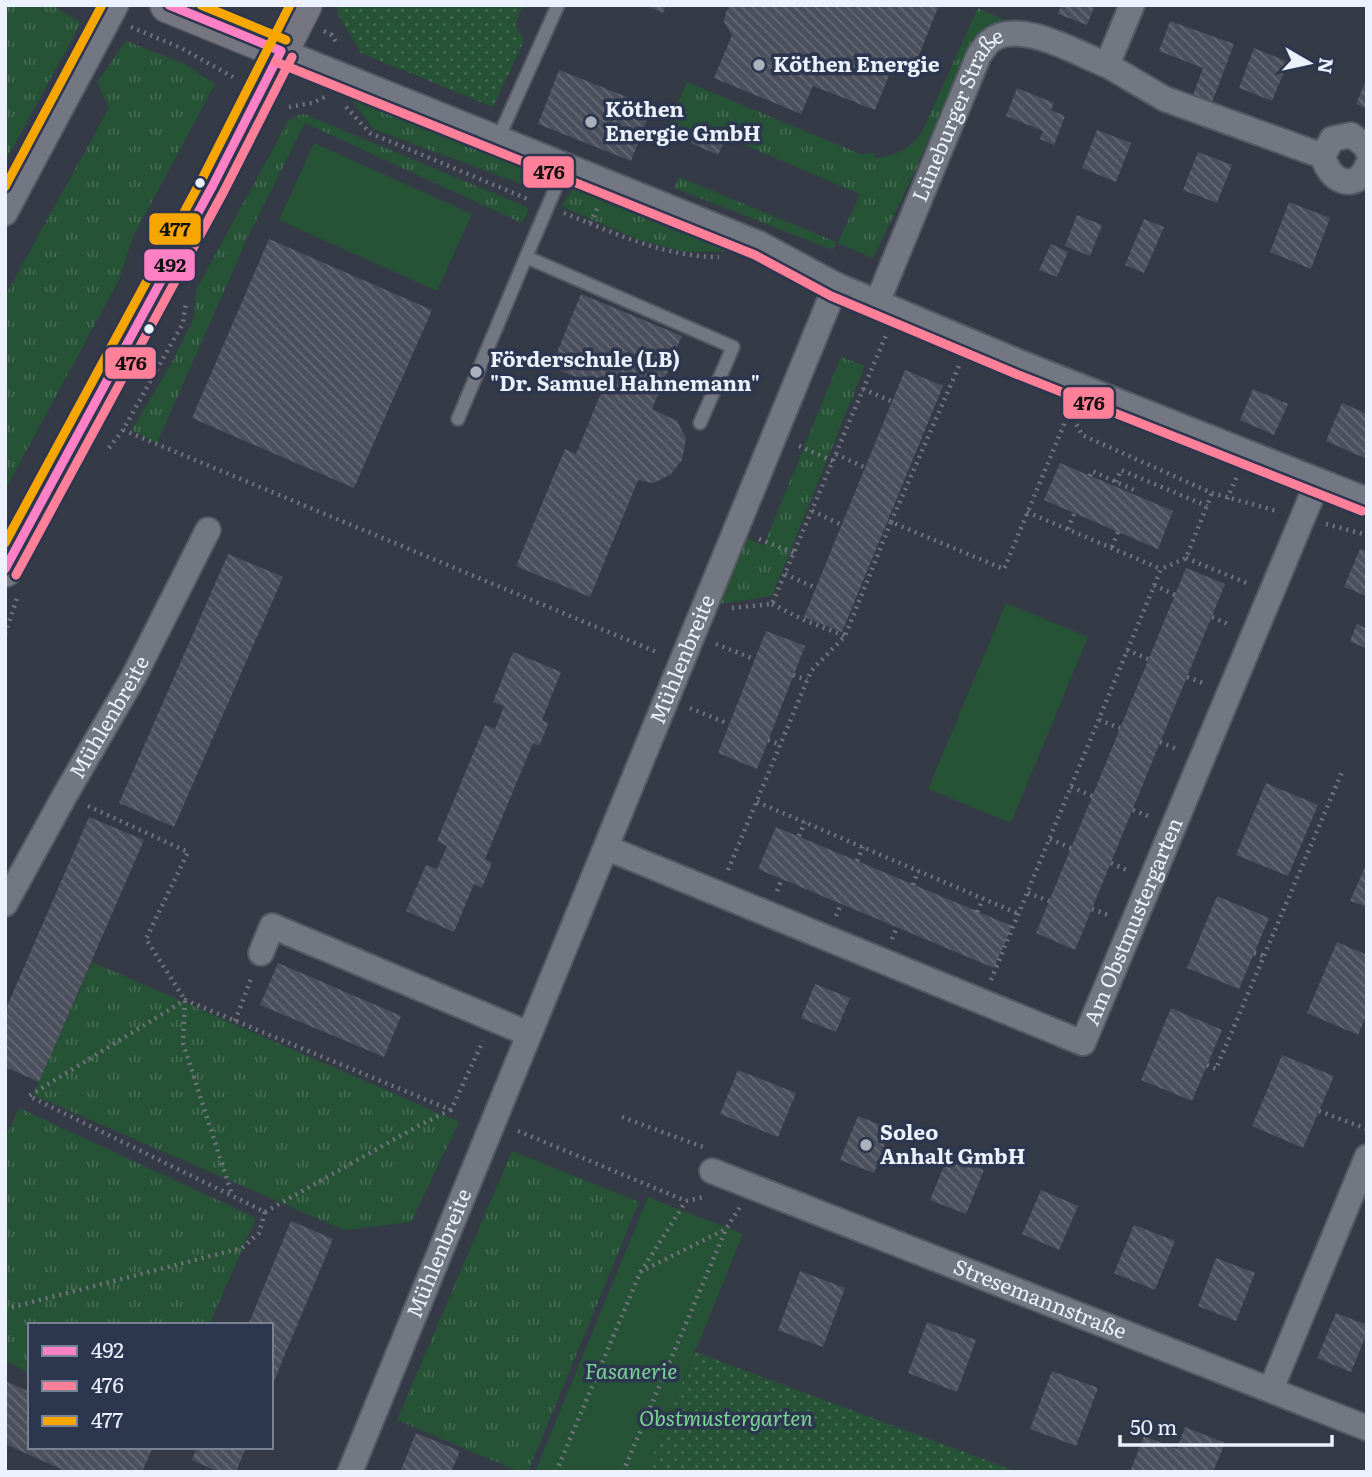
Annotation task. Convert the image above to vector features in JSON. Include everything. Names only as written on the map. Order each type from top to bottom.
[{"type":"main road","points":[[168,5],[281,51]]},
{"type":"main road","points":[[5,569],[276,98],[281,51],[304,5]]},
{"type":"street","points":[[1107,65],[1132,5]]},
{"type":"street","points":[[5,213],[113,11]]},
{"type":"street","name":"Lüneburger Straße","points":[[877,303],[979,55],[989,41],[1004,34],[1020,33],[1037,37],[1107,65],[1165,99],[1323,156]]},
{"type":"street","points":[[281,51],[760,244],[836,285],[877,303],[1367,500]]},
{"type":"street","points":[[1367,150],[1366,146],[1351,135],[1332,139],[1323,156],[1326,170],[1337,180],[1352,181],[1364,173],[1367,166]]},
{"type":"street","name":"Mühlenbreite","points":[[350,1472],[433,1273],[492,1120],[521,1030],[607,848],[734,528],[836,285]]},
{"type":"street","name":"Am Obstmustergarten","points":[[607,848],[1083,1043],[1318,481]]},
{"type":"street","name":"Mühlenbreite","points":[[5,904],[134,678],[208,530]]},
{"type":"street","points":[[261,953],[272,926],[521,1030]]},
{"type":"street","points":[[1271,1389],[1367,1157]]},
{"type":"street","name":"Stresemannstraße","points":[[711,1172],[1367,1428]]},
{"type":"lane","points":[[498,139],[558,5]]},
{"type":"lane","points":[[458,419],[565,166]]},
{"type":"lane","points":[[526,257],[733,347],[700,423]]},
{"type":"path","points":[[113,11],[276,98]]},
{"type":"path","points":[[328,96],[334,99]]},
{"type":"path","points":[[340,102],[370,133],[548,207],[632,239],[684,255]]},
{"type":"path","points":[[772,604],[886,336]]},
{"type":"path","points":[[718,893],[811,671],[845,636],[856,602],[904,486],[932,421],[960,366]]},
{"type":"path","points":[[863,389],[893,402]]},
{"type":"path","points":[[891,522],[1004,569],[1069,411],[1082,435],[1161,472],[1227,499],[1303,516],[1367,536]]},
{"type":"path","points":[[123,430],[668,657]]},
{"type":"path","points":[[773,435],[833,461]]},
{"type":"path","points":[[836,454],[866,467]]},
{"type":"path","points":[[1116,482],[1121,470],[1207,506]]},
{"type":"path","points":[[1090,476],[1092,471],[1134,489],[1132,494]]},
{"type":"path","points":[[988,988],[1161,569],[1186,558],[1212,493]]},
{"type":"path","points":[[812,511],[842,525]]},
{"type":"path","points":[[1027,512],[1161,569]]},
{"type":"path","points":[[1068,529],[1074,513]]},
{"type":"path","points":[[734,528],[794,553]]},
{"type":"path","points":[[1112,548],[1118,532]]},
{"type":"path","points":[[1186,558],[1250,584]]},
{"type":"path","points":[[785,574],[816,588]]},
{"type":"path","points":[[1154,585],[1175,594]]},
{"type":"path","points":[[723,608],[772,604],[845,636]]},
{"type":"path","points":[[1212,617],[1233,626]]},
{"type":"path","points":[[709,641],[754,659]]},
{"type":"path","points":[[1127,650],[1148,659]]},
{"type":"path","points":[[793,675],[807,680]]},
{"type":"path","points":[[1187,677],[1208,685]]},
{"type":"path","points":[[682,705],[729,724]]},
{"type":"path","points":[[1099,720],[1120,728]]},
{"type":"path","points":[[768,740],[780,745]]},
{"type":"path","points":[[1160,742],[1181,751]]},
{"type":"path","points":[[1207,1065],[1216,1069],[1342,772]]},
{"type":"path","points":[[1071,787],[1092,796]]},
{"type":"path","points":[[65,795],[188,852],[146,939],[185,1000],[451,1110]]},
{"type":"path","points":[[757,802],[1019,914]]},
{"type":"path","points":[[1132,810],[1154,818]]},
{"type":"path","points":[[799,836],[805,822]]},
{"type":"path","points":[[1050,839],[1071,848]]},
{"type":"path","points":[[1303,840],[1312,844]]},
{"type":"path","points":[[857,861],[863,847]]},
{"type":"path","points":[[1111,863],[1131,872]]},
{"type":"path","points":[[913,885],[918,871]]},
{"type":"path","points":[[1028,893],[1049,901]]},
{"type":"path","points":[[977,912],[983,899]]},
{"type":"path","points":[[1092,909],[1113,917]]},
{"type":"path","points":[[235,1021],[261,953]]},
{"type":"path","points":[[1254,953],[1264,956]]},
{"type":"path","points":[[185,1000],[183,1043],[232,1196]]},
{"type":"path","points":[[185,1000],[29,1096],[265,1212]]},
{"type":"path","points":[[5,1309],[242,1248],[259,1233],[265,1212],[451,1110],[484,1039],[521,1030]]},
{"type":"path","points":[[1319,1111],[1367,1129]]},
{"type":"path","points":[[556,1472],[640,1273],[686,1202],[711,1172],[622,1118]]},
{"type":"path","points":[[492,1120],[686,1202]]},
{"type":"path","points":[[623,1472],[726,1229],[749,1185]]},
{"type":"path","points":[[640,1273],[726,1229]]},
{"type":"green space","points":[[5,5],[52,5],[81,23],[5,162]]},
{"type":"green space","points":[[340,5],[523,5],[515,24],[524,41],[493,107],[361,53],[337,12]]},
{"type":"green space","points":[[978,8],[1008,22],[985,29],[969,48],[873,258],[838,243],[860,194],[698,125],[691,141],[666,130],[687,82],[860,154],[875,153],[874,158],[898,153],[909,147],[924,128]]},
{"type":"green space","points":[[126,41],[183,63],[215,84],[133,237],[119,280],[5,490],[5,296],[109,108],[97,82]]},
{"type":"green space","points":[[350,97],[534,169],[528,186],[373,129]]},
{"type":"green space","points":[[304,114],[529,208],[522,223],[305,123],[247,239],[157,443],[154,442],[132,430],[193,320],[197,288],[290,118],[302,122],[292,117]]},
{"type":"green space","points":[[314,143],[472,214],[437,291],[279,220]]},
{"type":"green space","points":[[679,177],[836,242],[833,250],[674,188]]},
{"type":"green space","points":[[574,188],[678,232],[719,240],[733,251],[685,252],[636,239],[561,206]]},
{"type":"green space","points":[[841,357],[865,366],[772,596],[719,604],[746,538],[764,545]]},
{"type":"green space","points":[[1006,603],[1088,637],[1011,823],[928,789]]},
{"type":"green space","points":[[92,962],[459,1122],[411,1222],[344,1230],[33,1095]]},
{"type":"green space","points":[[19,1108],[256,1218],[210,1323],[28,1323],[28,1372],[5,1361],[5,1139]]},
{"type":"green space","points":[[512,1151],[639,1202],[528,1472],[520,1472],[397,1420]]},
{"type":"green space","name":"Fasanerie","points":[[648,1197],[743,1234],[646,1472],[535,1472]]},
{"type":"green space","name":"Obstmustergarten","points":[[695,1352],[1018,1472],[646,1472]]},
{"type":"building","points":[[645,5],[666,5],[663,13]]},
{"type":"building","points":[[730,5],[939,5],[915,65],[896,58],[875,110],[813,86],[801,114],[714,78],[732,35],[724,22]]},
{"type":"building","points":[[1061,5],[1095,5],[1087,25],[1058,14]]},
{"type":"building","points":[[1170,21],[1234,44],[1211,105],[1192,98],[1203,68],[1159,51]]},
{"type":"building","points":[[1254,48],[1288,62],[1272,101],[1239,88]]},
{"type":"building","points":[[559,70],[652,107],[631,161],[538,124]]},
{"type":"building","points":[[1367,78],[1367,109],[1356,104]]},
{"type":"building","points":[[1017,88],[1054,103],[1051,110],[1065,116],[1054,145],[1040,139],[1043,131],[1006,116]]},
{"type":"building","points":[[699,126],[726,138],[718,155],[691,143]]},
{"type":"building","points":[[1097,130],[1131,143],[1116,182],[1082,168]]},
{"type":"building","points":[[1198,152],[1232,165],[1217,203],[1183,190]]},
{"type":"building","points":[[1289,202],[1330,218],[1311,269],[1270,252]]},
{"type":"building","points":[[1077,215],[1102,225],[1090,256],[1065,246]]},
{"type":"building","points":[[1144,219],[1164,227],[1144,273],[1125,265]]},
{"type":"building","points":[[269,239],[432,310],[354,488],[192,418]]},
{"type":"building","points":[[1051,244],[1068,252],[1057,277],[1039,270]]},
{"type":"building","points":[[581,294],[682,336],[652,409],[677,421],[686,438],[682,460],[671,474],[654,483],[638,480],[590,597],[516,566],[565,449],[576,454],[603,388],[551,367]]},
{"type":"building","points":[[905,370],[943,386],[842,632],[804,617]]},
{"type":"building","points":[[1253,389],[1288,404],[1274,435],[1240,420]]},
{"type":"building","points":[[1342,403],[1367,414],[1367,459],[1326,441]]},
{"type":"building","points":[[1060,463],[1173,511],[1158,549],[1044,500]]},
{"type":"building","points":[[1360,549],[1367,551],[1367,596],[1344,587]]},
{"type":"building","points":[[228,554],[283,577],[174,827],[119,803]]},
{"type":"building","points":[[1186,568],[1225,584],[1075,950],[1036,933]]},
{"type":"building","points":[[1357,624],[1367,629],[1367,649],[1350,641]]},
{"type":"building","points":[[766,631],[805,646],[757,769],[718,753]]},
{"type":"building","points":[[513,652],[561,672],[542,720],[548,723],[546,730],[539,746],[533,743],[485,859],[492,863],[482,888],[474,884],[454,932],[406,911],[426,865],[437,869],[447,846],[437,841],[485,725],[495,729],[504,706],[493,702]]},
{"type":"building","points":[[1266,783],[1318,805],[1288,876],[1236,855]]},
{"type":"building","points":[[89,817],[144,840],[39,1082],[5,1067],[5,1011]]},
{"type":"building","points":[[776,827],[1012,926],[994,968],[758,869]]},
{"type":"building","points":[[1367,862],[1367,907],[1350,901]]},
{"type":"building","points":[[1217,896],[1269,918],[1239,989],[1187,968]]},
{"type":"building","points":[[1337,942],[1367,955],[1367,1014],[1358,1035],[1307,1013]]},
{"type":"building","points":[[278,963],[401,1016],[384,1057],[260,1005]]},
{"type":"building","points":[[815,984],[850,998],[836,1032],[801,1018]]},
{"type":"building","points":[[1171,1008],[1222,1030],[1192,1101],[1141,1080]]},
{"type":"building","points":[[1282,1055],[1334,1076],[1303,1148],[1252,1126]]},
{"type":"building","points":[[738,1070],[796,1093],[778,1137],[720,1114]]},
{"type":"building","name":"Soleo Anhalt GmbH","points":[[858,1116],[891,1129],[874,1173],[840,1160]]},
{"type":"building","points":[[948,1156],[984,1170],[966,1214],[930,1200]]},
{"type":"building","points":[[1041,1190],[1078,1206],[1059,1250],[1022,1234]]},
{"type":"building","points":[[291,1221],[333,1239],[273,1383],[273,1323],[249,1323]]},
{"type":"building","points":[[1134,1225],[1175,1241],[1155,1290],[1114,1273]]},
{"type":"building","points":[[1216,1258],[1255,1273],[1236,1321],[1198,1306]]},
{"type":"building","points":[[800,1271],[845,1288],[823,1347],[778,1330]]},
{"type":"building","points":[[1336,1313],[1367,1325],[1367,1333],[1351,1372],[1317,1358]]},
{"type":"building","points":[[927,1322],[976,1340],[957,1392],[908,1373]]},
{"type":"building","points":[[1052,1371],[1098,1388],[1076,1446],[1030,1429]]},
{"type":"building","points":[[5,1381],[28,1391],[28,1449],[152,1449],[142,1472],[68,1472],[5,1444]]},
{"type":"building","points":[[1185,1427],[1225,1443],[1213,1472],[1130,1472],[1144,1436],[1177,1449]]},
{"type":"building","points":[[416,1433],[460,1451],[451,1472],[400,1472]]},
{"type":"building","points":[[196,1449],[245,1449],[236,1472],[219,1472],[192,1460]]},
{"type":"transit line","name":"477","points":[[5,187],[102,5]]},
{"type":"transit line","name":"492","points":[[169,5],[281,51]]},
{"type":"transit line","name":"477","points":[[201,5],[286,40]]},
{"type":"transit line","name":"477","points":[[5,543],[202,179],[290,5]]},
{"type":"transit line","name":"492","points":[[5,569],[213,185],[281,51]]},
{"type":"transit line","name":"476","points":[[16,575],[224,191],[292,57]]},
{"type":"transit line","name":"476","points":[[276,62],[755,255],[831,296],[1016,374],[1362,511]]},
{"type":"place","name":"Köthen Energie","points":[[759,65]]},
{"type":"place","name":"Köthen Energie GmbH","points":[[591,122]]},
{"type":"place","name":"Förderschule (LB) \"Dr. Samuel Hahnemann\"","points":[[476,372]]},
{"type":"place","name":"Soleo Anhalt GmbH","points":[[866,1145]]}]
